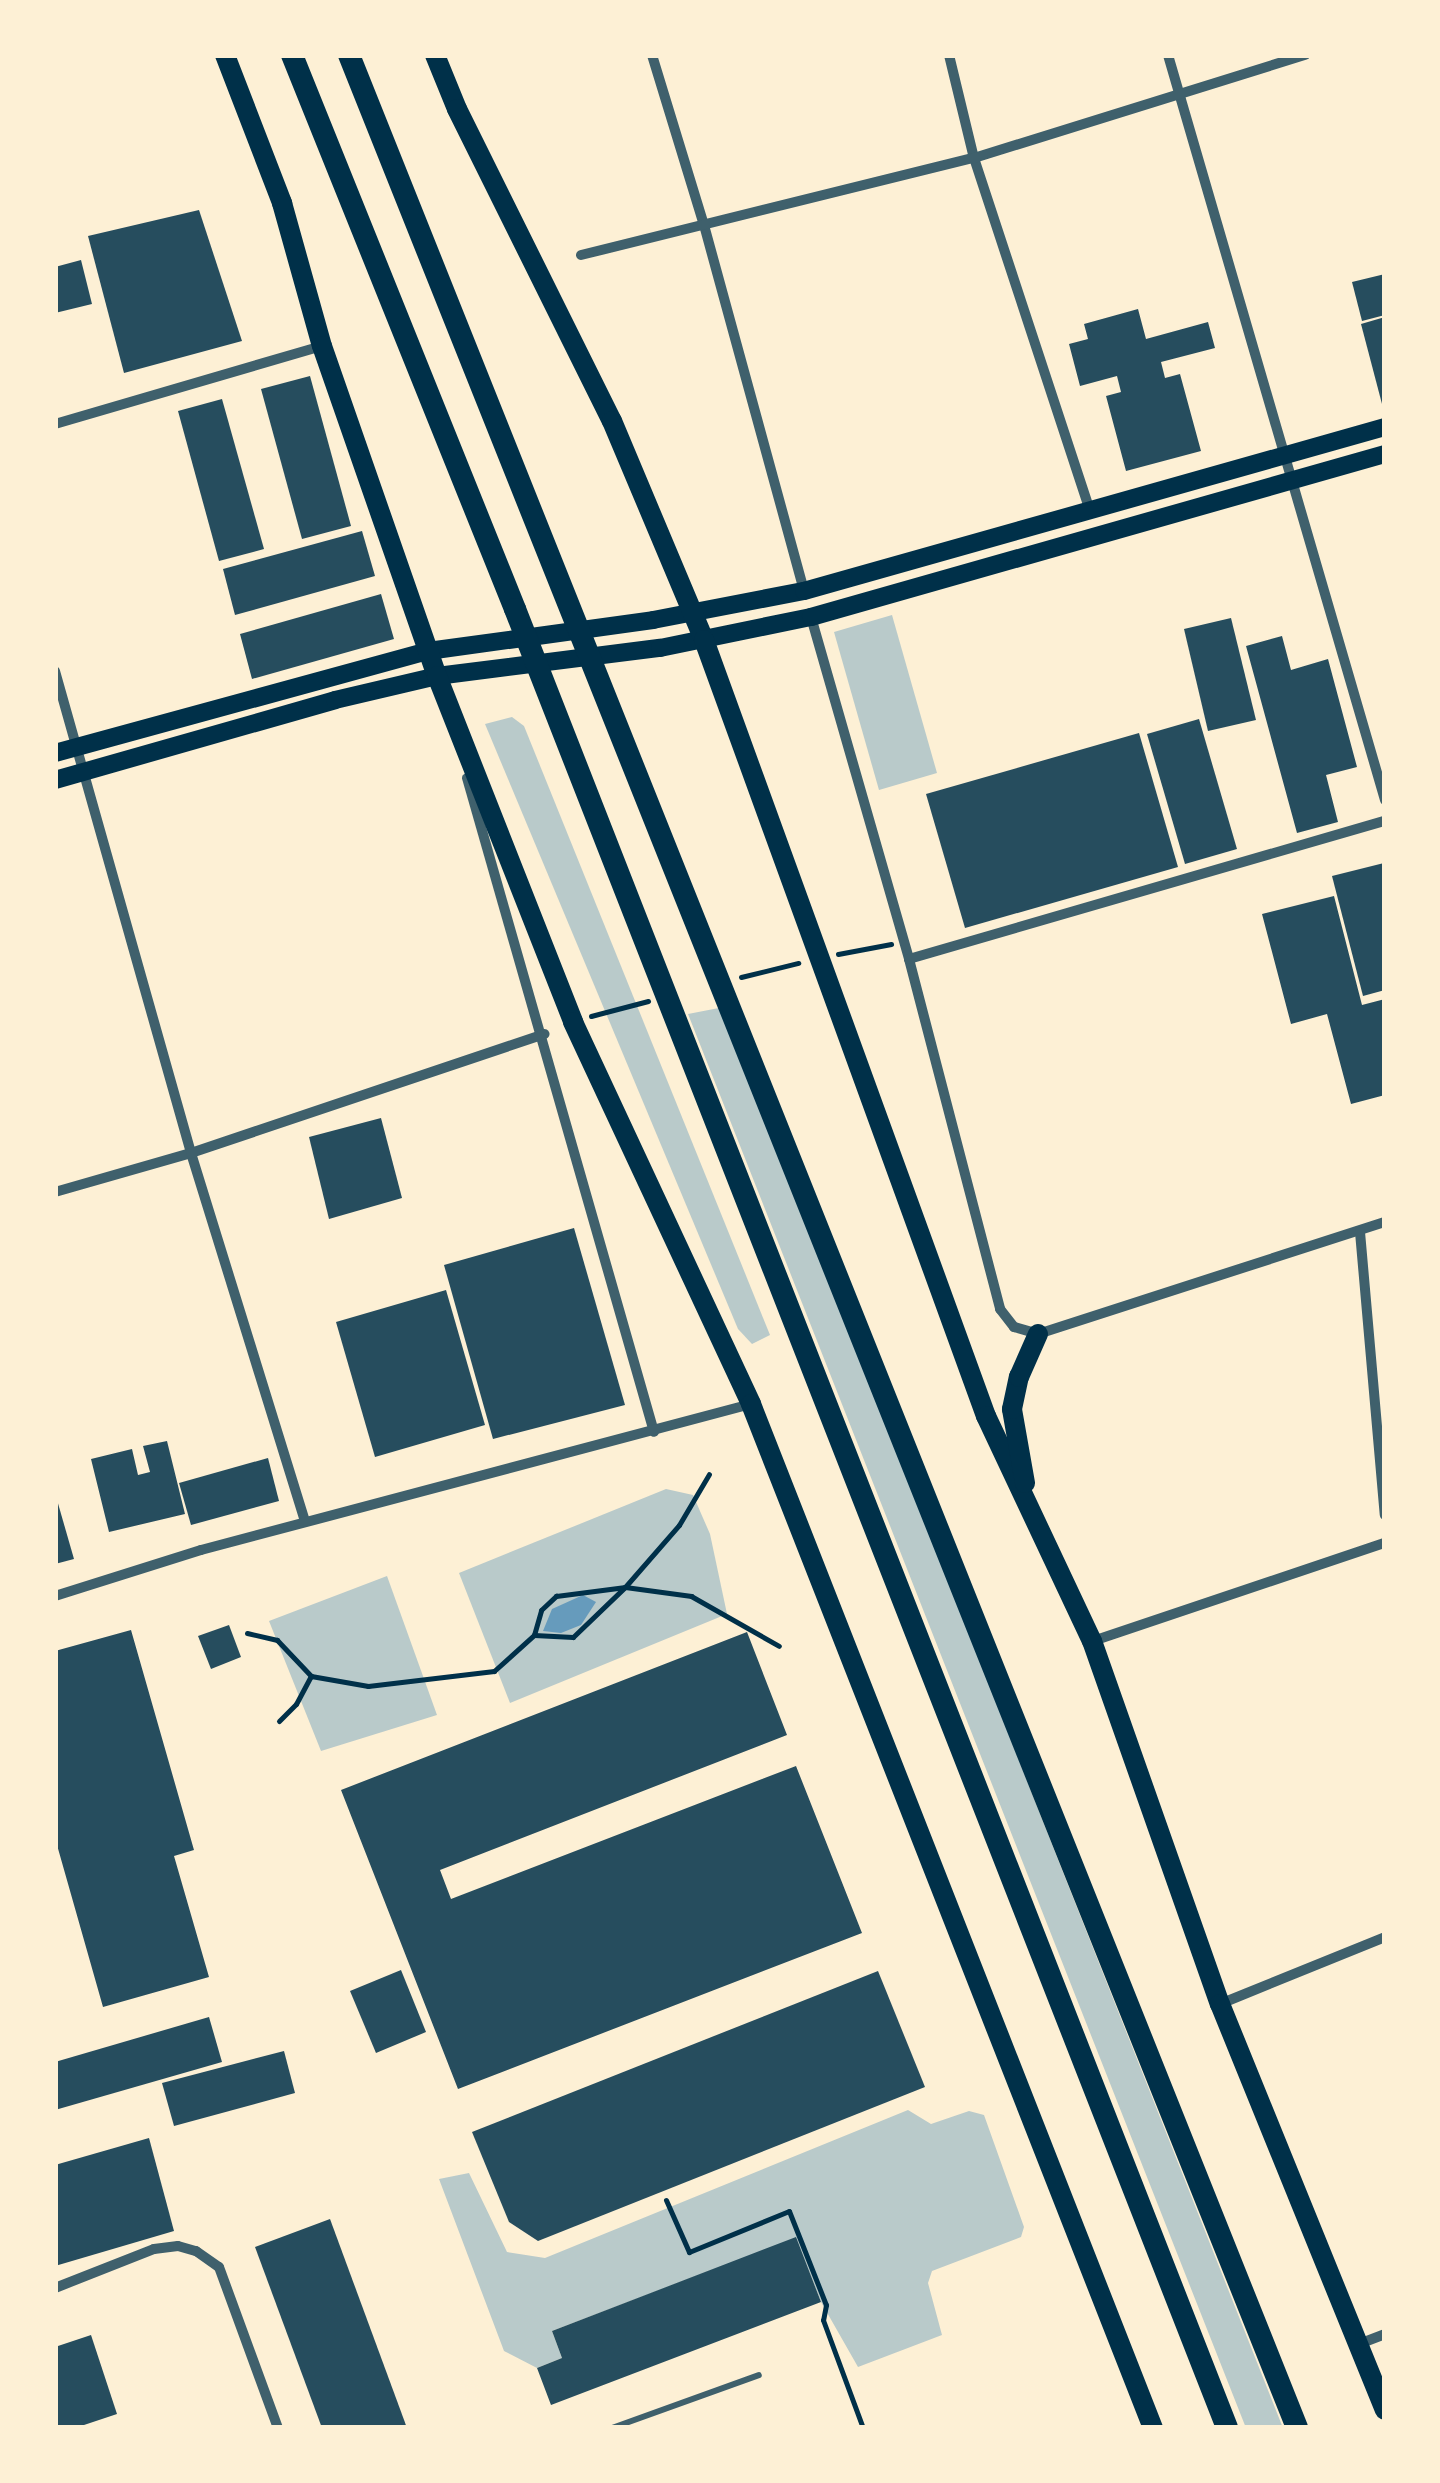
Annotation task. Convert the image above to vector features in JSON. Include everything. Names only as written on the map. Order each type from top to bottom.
[{"type":"highway","points":[[225,55],[282,203],[322,346],[428,651],[572,1022],[751,1404],[1152,2428]]},
{"type":"highway","points":[[292,55],[515,609],[1227,2428]]},
{"type":"highway","points":[[349,55],[1297,2428]]},
{"type":"highway","points":[[435,55],[457,110],[612,421],[704,640],[986,1416],[1092,1641],[1220,2004],[1385,2410]]},
{"type":"highway","points":[[1031,1514],[1012,1409],[1018,1378],[1038,1334]]},
{"type":"main road","points":[[55,753],[428,651],[693,614],[804,591],[1385,427]]},
{"type":"main road","points":[[55,780],[437,676],[660,648],[811,617],[1385,454]]},
{"type":"street","points":[[652,55],[704,226],[804,591]]},
{"type":"street","points":[[950,55],[974,158],[1090,511]]},
{"type":"street","points":[[1168,55],[1296,482],[1385,800]]},
{"type":"street","points":[[581,255],[974,158],[1305,55]]},
{"type":"street","points":[[55,424],[322,346]]},
{"type":"street","points":[[811,617],[904,941],[1000,1309],[1014,1327],[1038,1334],[1385,1222]]},
{"type":"street","points":[[55,671],[191,1153],[305,1522]]},
{"type":"street","points":[[437,676],[544,1034],[654,1432]]},
{"type":"street","points":[[908,959],[1385,821]]},
{"type":"street","points":[[55,1192],[191,1153],[544,1034]]},
{"type":"street","points":[[1360,1232],[1385,1515]]},
{"type":"street","points":[[55,1596],[305,1522],[751,1404]]},
{"type":"street","points":[[1092,1641],[1385,1543]]},
{"type":"street","points":[[1220,2004],[1385,1937]]},
{"type":"street","points":[[55,2288],[154,2250],[178,2246],[196,2251],[219,2267],[278,2428]]},
{"type":"street","points":[[1358,2345],[1385,2334]]},
{"type":"lane","points":[[612,2428],[759,2374]]},
{"type":"path","points":[[790,965],[904,941]]},
{"type":"path","points":[[534,1635],[573,1637],[625,1588],[679,1525],[709,1474]]},
{"type":"path","points":[[247,1633],[277,1640],[312,1676],[368,1686],[494,1672],[534,1635],[541,1610],[556,1596],[625,1588],[691,1596],[778,1646]]},
{"type":"path","points":[[279,1721],[296,1704],[312,1676]]},
{"type":"path","points":[[666,2200],[689,2252],[789,2212],[826,2305],[822,2320],[863,2428]]},
{"type":"shaded area","points":[[892,615],[937,773],[879,790],[834,632]]},
{"type":"shaded area","points":[[512,717],[524,726],[770,1335],[752,1344],[738,1329],[485,724]]},
{"type":"shaded area","points":[[724,1007],[1283,2428],[1246,2428],[688,1014]]},
{"type":"shaded area","points":[[666,1489],[693,1495],[710,1534],[727,1614],[510,1703],[459,1573]]},
{"type":"shaded area","points":[[387,1576],[437,1715],[321,1751],[269,1621]]},
{"type":"shaded area","points":[[908,2110],[931,2124],[969,2111],[984,2115],[1024,2227],[1021,2237],[932,2271],[928,2283],[942,2335],[858,2367],[821,2302],[796,2238],[552,2331],[562,2358],[537,2368],[504,2351],[439,2179],[469,2173],[507,2252],[545,2258]]},
{"type":"water","points":[[583,1595],[596,1602],[581,1625],[561,1633],[543,1631],[552,1609]]},
{"type":"building","points":[[199,210],[242,341],[124,373],[88,236]]},
{"type":"building","points":[[81,260],[92,304],[55,313],[55,267]]},
{"type":"building","points":[[1385,274],[1385,315],[1362,321],[1352,282]]},
{"type":"building","points":[[1138,309],[1146,339],[1208,322],[1215,348],[1161,362],[1165,378],[1180,374],[1201,451],[1126,471],[1106,396],[1121,392],[1117,376],[1080,386],[1069,344],[1088,339],[1084,324]]},
{"type":"building","points":[[1385,317],[1385,404],[1382,404],[1361,324]]},
{"type":"building","points":[[310,376],[351,526],[302,539],[261,389]]},
{"type":"building","points":[[222,399],[264,549],[219,561],[178,411]]},
{"type":"building","points":[[362,531],[375,576],[235,615],[223,569]]},
{"type":"building","points":[[381,594],[394,639],[252,679],[240,634]]},
{"type":"building","points":[[1231,618],[1256,720],[1208,731],[1184,629]]},
{"type":"building","points":[[1282,636],[1291,670],[1328,659],[1357,767],[1326,775],[1338,822],[1297,833],[1246,646]]},
{"type":"building","points":[[1199,719],[1237,849],[1185,864],[1147,734]]},
{"type":"building","points":[[1139,733],[1178,867],[965,928],[926,794]]},
{"type":"building","points":[[1384,863],[1385,990],[1363,996],[1332,876]]},
{"type":"building","points":[[1334,896],[1362,1005],[1385,999],[1385,1095],[1351,1104],[1327,1014],[1291,1024],[1262,914]]},
{"type":"building","points":[[381,1118],[402,1198],[329,1219],[309,1137]]},
{"type":"building","points":[[574,1228],[625,1405],[493,1439],[444,1265]]},
{"type":"building","points":[[446,1290],[485,1425],[375,1457],[336,1322]]},
{"type":"building","points":[[167,1441],[185,1514],[109,1532],[91,1459],[132,1449],[138,1475],[150,1472],[143,1446]]},
{"type":"building","points":[[268,1458],[279,1501],[191,1525],[179,1483]]},
{"type":"building","points":[[55,1493],[74,1559],[55,1564]]},
{"type":"building","points":[[229,1625],[241,1657],[211,1669],[198,1636]]},
{"type":"building","points":[[131,1630],[194,1850],[174,1856],[209,1977],[103,2007],[55,1838],[55,1651]]},
{"type":"building","points":[[747,1632],[787,1735],[440,1870],[451,1899],[796,1766],[862,1933],[458,2089],[341,1790]]},
{"type":"building","points":[[401,1970],[426,2032],[376,2053],[350,1991]]},
{"type":"building","points":[[878,1971],[925,2087],[538,2241],[509,2222],[472,2132]]},
{"type":"building","points":[[209,2017],[222,2062],[55,2110],[55,2062]]},
{"type":"building","points":[[284,2051],[295,2093],[174,2126],[162,2083]]},
{"type":"building","points":[[149,2138],[174,2231],[55,2266],[55,2165]]},
{"type":"building","points":[[330,2219],[407,2428],[322,2428],[255,2247]]},
{"type":"building","points":[[796,2237],[821,2302],[551,2405],[537,2368],[562,2358],[552,2331]]},
{"type":"building","points":[[91,2335],[117,2414],[75,2428],[55,2428],[55,2347]]}]
